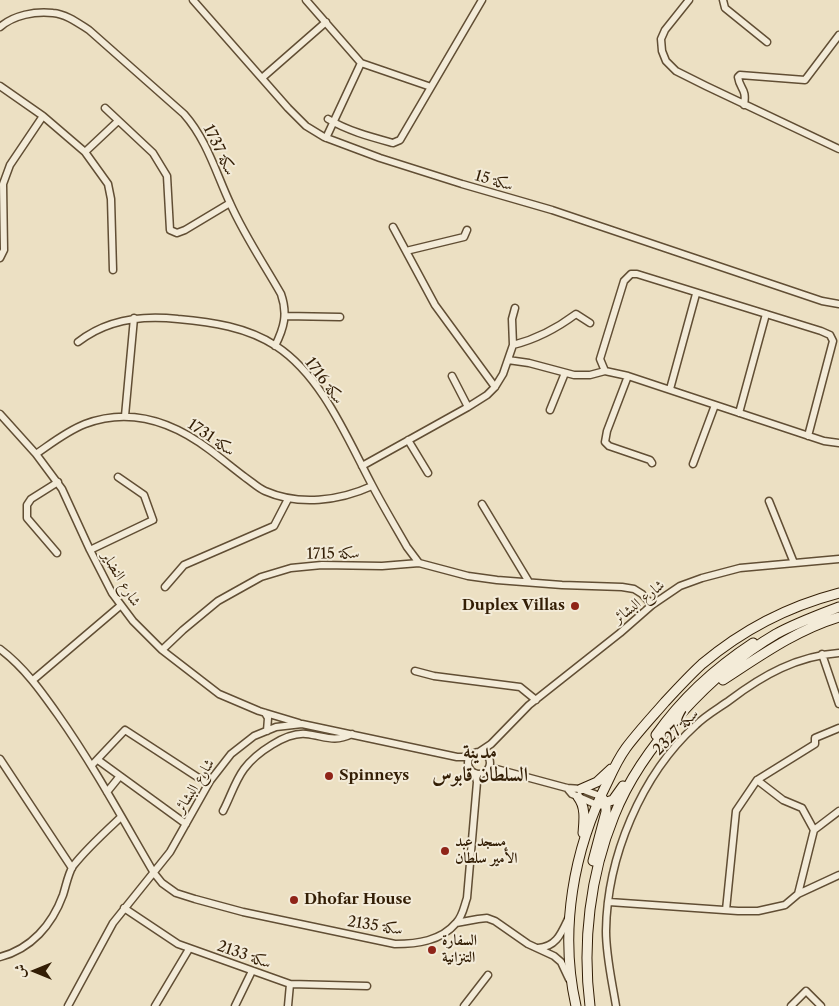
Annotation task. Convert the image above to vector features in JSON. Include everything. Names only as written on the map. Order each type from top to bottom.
[{"type":"main road","points":[[576,1006],[572,988],[569,951],[572,893],[581,850],[584,809],[580,793],[606,774],[643,726],[684,682],[722,648],[756,626],[792,609],[839,593]]},
{"type":"main road","points":[[601,802],[618,794],[665,723],[694,689],[718,667],[760,638],[799,620],[839,607]]},
{"type":"main road","points":[[587,973],[594,883],[600,856],[614,815],[629,787],[654,748],[701,693],[737,662],[769,639],[811,617]]},
{"type":"main road","points":[[701,693],[771,648],[805,630],[839,617]]},
{"type":"main road","points":[[581,850],[619,759]]},
{"type":"main road","points":[[590,1006],[582,945],[586,903],[595,854],[606,812],[601,802]]},
{"type":"street","name":"سكة 15","points":[[193,0],[288,108],[306,126],[326,138],[380,158],[552,210],[839,304]]},
{"type":"street","points":[[306,0],[361,63],[431,88]]},
{"type":"street","points":[[331,121],[363,134],[393,143],[400,140],[482,0]]},
{"type":"street","points":[[689,0],[665,30],[661,38],[662,51],[666,62],[676,71],[839,149]]},
{"type":"street","points":[[723,0],[725,8],[767,42]]},
{"type":"street","name":"سكة 1737","points":[[0,27],[6,22],[27,14],[54,13],[71,19],[89,30],[194,125],[215,166],[230,203],[281,294],[285,316],[282,332],[275,346]]},
{"type":"street","points":[[262,78],[326,22]]},
{"type":"street","points":[[744,105],[746,93],[738,81],[740,75],[805,80],[839,35]]},
{"type":"street","points":[[326,138],[331,121],[361,63]]},
{"type":"street","points":[[0,86],[43,116],[85,152],[108,184],[111,199],[113,270]]},
{"type":"street","points":[[104,108],[153,153],[167,176],[170,230],[177,233],[185,230],[230,203]]},
{"type":"street","points":[[0,258],[4,250],[3,184],[10,165],[43,116]]},
{"type":"street","points":[[85,152],[118,121]]},
{"type":"street","points":[[393,226],[435,305],[495,386]]},
{"type":"street","points":[[406,251],[464,237],[467,230]]},
{"type":"street","points":[[604,371],[600,359],[624,281],[631,274],[637,274],[696,294],[821,331],[830,335],[833,341],[808,436]]},
{"type":"street","points":[[670,389],[696,294]]},
{"type":"street","points":[[362,466],[468,407],[486,395],[495,386],[503,374],[513,345],[512,319],[515,308]]},
{"type":"street","points":[[513,345],[544,335],[576,314],[590,323]]},
{"type":"street","points":[[739,413],[766,314]]},
{"type":"street","points":[[285,316],[340,317]]},
{"type":"street","name":"سكة 1716","points":[[78,342],[106,324],[134,318],[165,317],[206,322],[241,330],[275,346],[307,374],[324,397],[372,486],[407,547],[419,563]]},
{"type":"street","points":[[125,416],[134,318]]},
{"type":"street","points":[[508,360],[583,376],[604,371],[628,376],[808,436],[839,443]]},
{"type":"street","points":[[550,410],[565,373]]},
{"type":"street","points":[[452,376],[468,407]]},
{"type":"street","points":[[628,376],[607,431],[605,442],[609,446],[650,460],[652,463]]},
{"type":"street","points":[[693,464],[715,405]]},
{"type":"street","name":"شارع النضاير","points":[[0,414],[58,482],[73,510],[90,550],[120,606],[162,650],[219,694],[265,713],[302,724]]},
{"type":"street","name":"سكة 1731","points":[[36,454],[85,424],[125,416],[151,419],[177,430],[200,443],[263,490],[288,499],[328,499],[353,495],[372,486]]},
{"type":"street","points":[[408,440],[428,473]]},
{"type":"street","points":[[90,550],[152,520],[144,494],[118,477]]},
{"type":"street","points":[[57,553],[27,518],[27,505],[31,499],[58,482]]},
{"type":"street","points":[[165,587],[184,565],[274,526],[288,499]]},
{"type":"street","points":[[768,501],[794,563]]},
{"type":"street","points":[[482,504],[529,582]]},
{"type":"street","name":"شارع البشائر","points":[[479,752],[491,744],[505,728],[536,700],[652,605],[680,586],[740,568],[839,559]]},
{"type":"street","name":"سكة 1715","points":[[162,650],[218,601],[261,577],[292,568],[322,565],[382,566],[419,563],[468,576],[529,582],[622,587],[634,589],[642,594],[652,605]]},
{"type":"street","points":[[33,680],[120,606]]},
{"type":"street","name":"سكة 2135","points":[[0,649],[33,680],[92,765],[154,873],[162,883],[176,893],[195,900],[243,912],[395,944],[417,944],[435,938],[456,923]]},
{"type":"street","name":"سكة 2327","points":[[616,1006],[609,968],[606,931],[609,902],[619,849],[638,800],[665,759],[696,724],[738,694],[784,666],[822,654],[839,653]]},
{"type":"street","points":[[822,654],[839,704]]},
{"type":"street","points":[[415,671],[434,676],[520,686],[536,700]]},
{"type":"street","points":[[265,713],[268,718],[267,731]]},
{"type":"street","name":"شارع البشائر","points":[[68,1006],[113,923],[170,852],[208,784],[231,754],[254,736],[276,727],[302,724],[348,736],[470,761]]},
{"type":"street","points":[[726,910],[736,811],[757,780],[815,744],[815,738],[839,728]]},
{"type":"street","points":[[92,765],[125,730],[208,784]]},
{"type":"street","points":[[223,811],[244,769],[253,760],[285,737],[304,733],[338,740],[348,736]]},
{"type":"street","points":[[489,767],[491,744]]},
{"type":"street","points":[[456,923],[462,914],[467,898],[478,773],[470,761],[479,752],[489,758]]},
{"type":"street","points":[[0,759],[72,868]]},
{"type":"street","points":[[98,760],[186,824]]},
{"type":"street","points":[[478,773],[489,767],[567,788],[572,794],[580,793],[601,802]]},
{"type":"street","points":[[107,792],[120,776]]},
{"type":"street","points":[[757,780],[783,800],[802,808],[814,830]]},
{"type":"street","points":[[798,894],[814,830],[839,811]]},
{"type":"street","points":[[0,957],[14,953],[38,937],[60,903],[72,868],[85,852],[121,816]]},
{"type":"street","points":[[609,902],[758,911],[784,904],[798,894],[839,875]]},
{"type":"street","name":"سكة 2133","points":[[124,908],[178,944],[290,984],[367,986]]},
{"type":"street","points":[[537,948],[552,944],[560,936],[570,914]]},
{"type":"street","points":[[456,923],[487,918],[495,921],[528,944],[554,956],[561,962],[572,988]]},
{"type":"street","points":[[155,1006],[189,949]]},
{"type":"street","points":[[235,1006],[252,971]]},
{"type":"street","points":[[464,1006],[488,976]]},
{"type":"street","points":[[288,1006],[290,984]]},
{"type":"street","points":[[791,1006],[806,991],[821,1006]]},
{"type":"place","name":"Duplex Villas","points":[[575,606]]},
{"type":"place","name":"Spinneys","points":[[329,776]]},
{"type":"place","name":"مسجد عبد الأمير سلطان","points":[[445,851]]},
{"type":"place","name":"Dhofar House","points":[[294,900]]},
{"type":"place","name":"السفارة التنزانية","points":[[432,950]]},
{"type":"district","name":"مدينة السلطان قابوس","points":[[480,764]]}]
